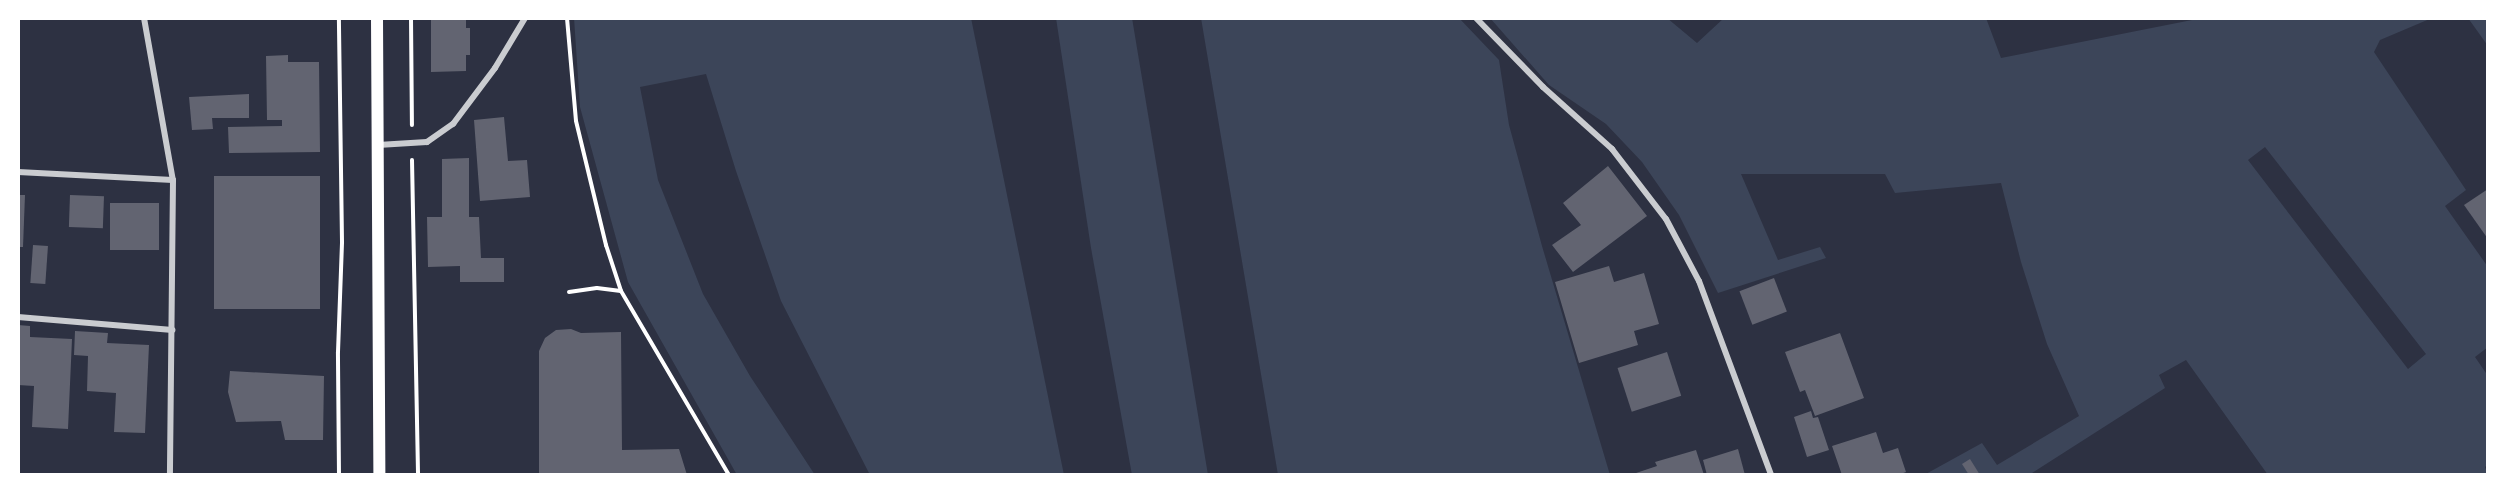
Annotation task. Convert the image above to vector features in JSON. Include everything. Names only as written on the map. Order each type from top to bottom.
[{"type":"main road","points":[[377,18],[379,475]]},
{"type":"street","points":[[144,18],[173,180],[170,475]]},
{"type":"street","points":[[378,145],[427,142],[453,124],[495,68],[525,18]]},
{"type":"street","points":[[1476,18],[1543,87],[1612,148],[1666,219],[1699,281],[1771,475]]},
{"type":"street","points":[[18,172],[173,180]]},
{"type":"street","points":[[18,317],[172,330]]},
{"type":"path","points":[[339,18],[342,242],[338,352],[339,475]]},
{"type":"path","points":[[411,18],[412,118]]},
{"type":"path","points":[[567,18],[576,121],[606,245],[621,291],[729,475]]},
{"type":"path","points":[[412,170],[418,475]]},
{"type":"path","points":[[569,292],[597,288],[621,291]]},
{"type":"shaded area","points":[[574,18],[971,18],[1064,475],[870,475],[781,301],[736,171],[706,74],[640,87],[658,180],[703,294],[750,376],[815,475],[737,475],[628,282],[580,107]]},
{"type":"shaded area","points":[[1056,18],[1132,18],[1208,475],[1132,475],[1091,248]]},
{"type":"shaded area","points":[[1201,18],[1459,18],[1499,60],[1509,125],[1542,246],[1610,475],[1278,475]]},
{"type":"shaded area","points":[[1490,18],[1667,18],[1697,43],[1724,18],[1986,18],[2001,58],[2202,18],[2432,18],[2380,40],[2374,52],[2466,190],[2445,206],[2488,267],[2488,347],[2475,357],[2488,376],[2488,464],[2485,467],[2488,475],[2268,475],[2186,360],[2159,375],[2165,388],[2029,475],[1924,475],[1982,443],[1997,465],[2079,416],[2047,344],[2021,262],[2001,183],[1895,193],[1885,174],[1741,174],[1778,260],[1820,247],[1826,258],[1718,293],[1679,215],[1642,162],[1606,124],[1549,85]],"holes":[[[2265,147],[2426,354],[2408,369],[2248,160]]]},
{"type":"shaded area","points":[[2468,18],[2488,18],[2488,46]]},
{"type":"building","points":[[431,18],[466,18],[466,28],[470,28],[470,55],[466,55],[466,71],[431,72]]},
{"type":"building","points":[[288,55],[288,62],[319,62],[320,152],[229,153],[228,127],[282,126],[282,120],[267,120],[266,56]]},
{"type":"building","points":[[249,94],[249,118],[212,118],[213,129],[192,130],[189,97]]},
{"type":"building","points":[[504,117],[508,161],[527,160],[530,197],[480,201],[474,120]]},
{"type":"building","points":[[469,158],[469,217],[479,217],[481,258],[504,258],[504,282],[460,282],[460,266],[428,267],[427,217],[442,217],[442,159]]},
{"type":"building","points":[[1608,166],[1647,216],[1573,272],[1552,245],[1581,225],[1563,203]]},
{"type":"building","points":[[214,176],[320,176],[320,309],[214,309]]},
{"type":"building","points":[[2488,189],[2488,239],[2464,205]]},
{"type":"building","points":[[18,195],[25,195],[23,247],[18,247]]},
{"type":"building","points":[[70,195],[104,196],[103,228],[69,227]]},
{"type":"building","points":[[110,203],[159,203],[159,250],[110,250]]},
{"type":"building","points":[[33,245],[48,246],[45,284],[30,283]]},
{"type":"building","points":[[1609,266],[1614,282],[1644,273],[1659,324],[1634,331],[1638,345],[1579,363],[1555,282]]},
{"type":"building","points":[[1774,278],[1787,312],[1752,325],[1739,291]]},
{"type":"building","points":[[18,325],[30,326],[30,337],[72,339],[68,429],[32,427],[34,386],[18,385]]},
{"type":"building","points":[[571,329],[581,333],[621,332],[622,450],[679,449],[687,475],[539,475],[539,351],[545,338],[556,330]]},
{"type":"building","points":[[75,331],[108,333],[107,343],[149,345],[145,433],[114,432],[116,393],[87,391],[88,356],[74,355]]},
{"type":"building","points":[[1840,333],[1864,398],[1815,416],[1805,390],[1800,392],[1785,352]]},
{"type":"building","points":[[1667,352],[1681,396],[1632,412],[1618,368]]},
{"type":"building","points":[[230,371],[324,376],[323,440],[285,440],[281,421],[236,422],[228,392]]},
{"type":"building","points":[[1811,411],[1813,418],[1818,417],[1829,450],[1807,457],[1794,417]]},
{"type":"building","points":[[1876,432],[1883,453],[1898,448],[1906,472],[1898,475],[1842,475],[1832,446]]},
{"type":"building","points":[[1738,449],[1745,475],[1707,475],[1703,460]]},
{"type":"building","points":[[1696,450],[1704,475],[1630,475],[1657,466],[1655,462]]},
{"type":"building","points":[[1970,459],[1980,475],[1969,475],[1962,464]]}]
